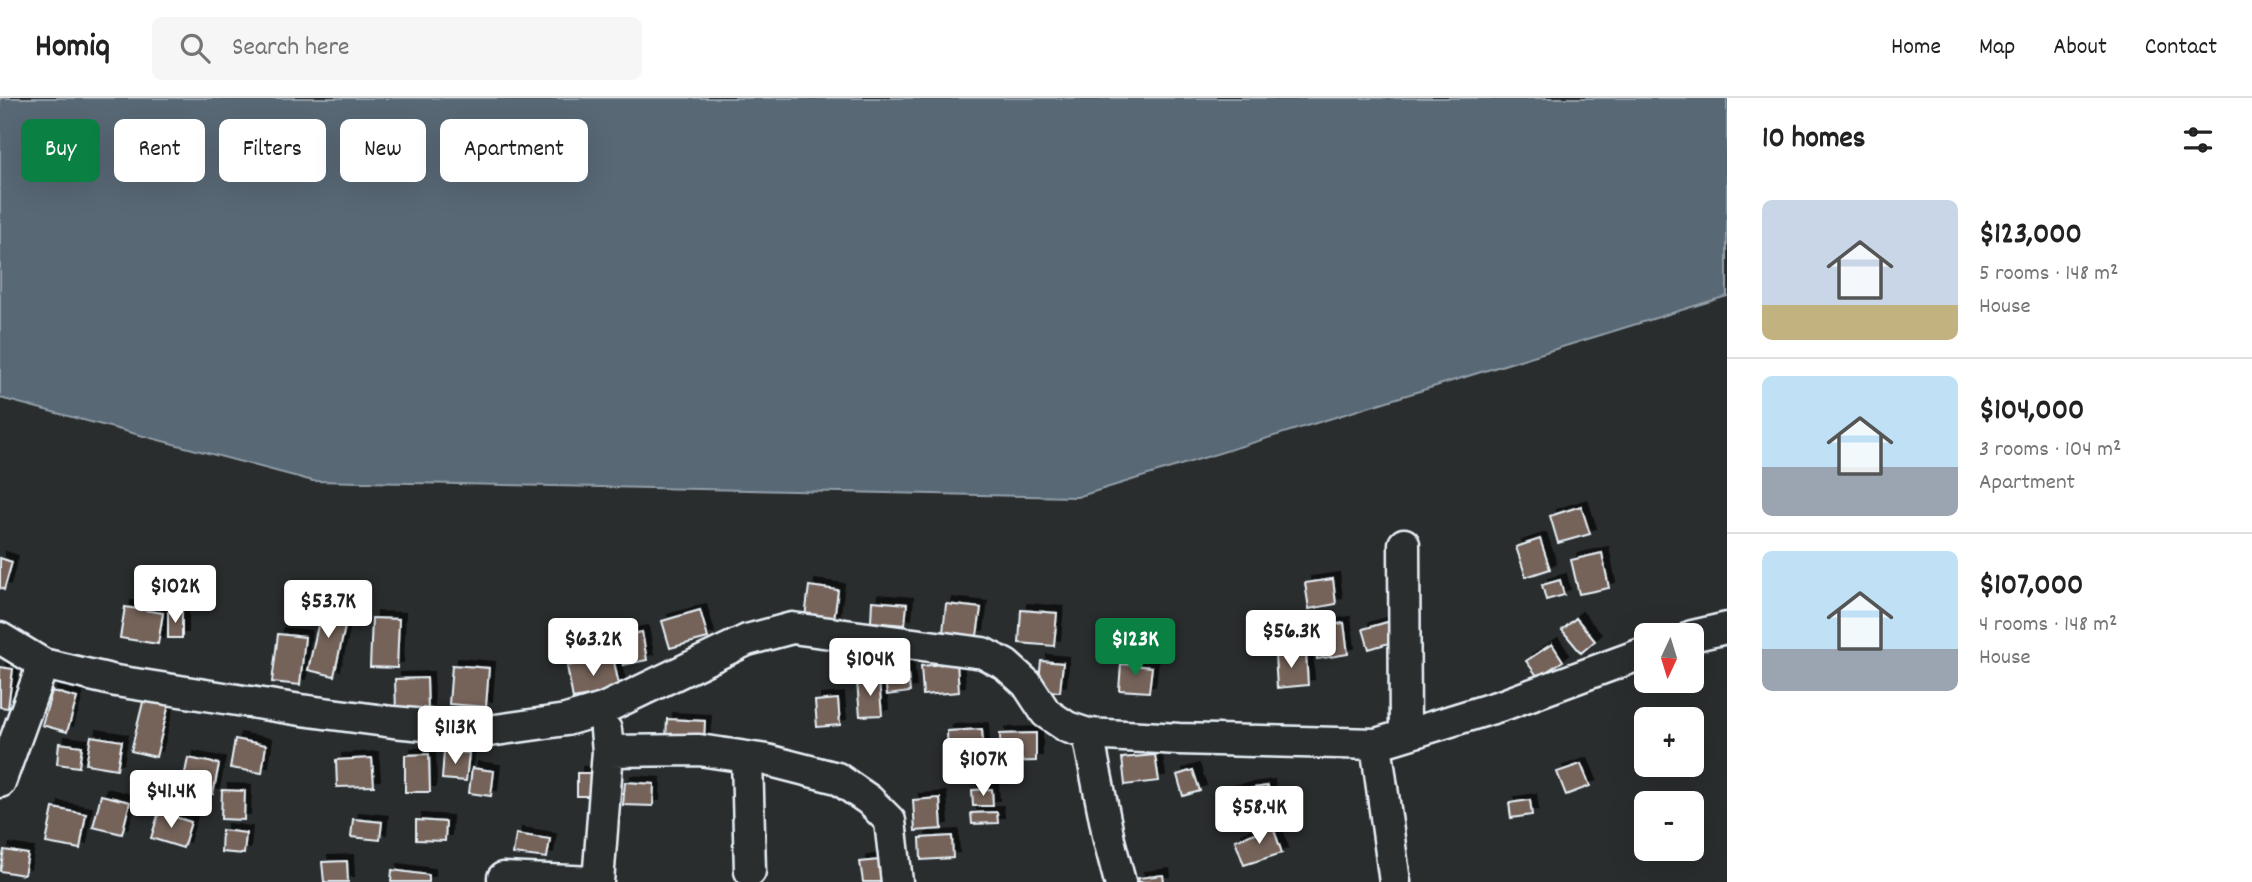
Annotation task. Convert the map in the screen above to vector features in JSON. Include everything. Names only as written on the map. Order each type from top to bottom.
[{"type":"street","points":[[1404,544],[1405,734]]},
{"type":"street","points":[[0,638],[43,664],[116,681],[393,723],[489,731],[566,720],[603,709],[747,640],[792,628],[983,653],[1006,665],[1027,684],[1046,713],[1067,727],[1088,734],[1376,744],[1506,704],[1634,657]]},
{"type":"street","points":[[1704,633],[1727,628]]},
{"type":"street","points":[[0,782],[43,664]]},
{"type":"street","points":[[503,878],[596,882],[608,751],[603,709]]},
{"type":"street","points":[[1088,734],[1120,882]]},
{"type":"street","points":[[1376,744],[1395,882]]},
{"type":"street","points":[[608,751],[699,750],[747,757],[837,778],[869,800],[890,821],[897,882]]},
{"type":"street","points":[[747,757],[750,871]]},
{"type":"water","points":[[0,98],[1727,98],[1727,296],[1077,497],[313,481],[0,398]]},
{"type":"building","points":[[1581,506],[1590,534],[1558,543],[1550,516]]},
{"type":"building","points":[[1540,539],[1550,569],[1526,577],[1516,547]]},
{"type":"building","points":[[1602,553],[1609,588],[1579,594],[1571,560]]},
{"type":"building","points":[[0,558],[12,562],[4,590],[0,588]]},
{"type":"building","points":[[1333,579],[1336,604],[1309,609],[1305,583]]},
{"type":"building","points":[[1560,580],[1564,595],[1546,600],[1542,585]]},
{"type":"building","points":[[809,586],[838,590],[834,620],[805,617]]},
{"type":"building","points":[[872,601],[907,604],[905,625],[871,622]]},
{"type":"building","points":[[323,603],[349,609],[334,676],[308,670]]},
{"type":"building","points":[[946,604],[981,608],[977,636],[943,632]]},
{"type":"building","points":[[125,607],[163,613],[158,644],[120,638]]},
{"type":"building","points":[[700,610],[708,638],[670,648],[662,621]]},
{"type":"building","points":[[1021,610],[1057,613],[1054,646],[1019,643]]},
{"type":"building","points":[[168,612],[182,612],[182,638],[168,638]]},
{"type":"building","points":[[372,618],[399,619],[397,668],[370,667]]},
{"type":"building","points":[[1576,618],[1595,641],[1581,653],[1562,630]]},
{"type":"building","points":[[1394,620],[1399,640],[1369,649],[1363,629]]},
{"type":"building","points":[[1344,623],[1348,654],[1317,659],[1312,628]]},
{"type":"building","points":[[642,632],[647,660],[623,665],[618,637]]},
{"type":"building","points":[[278,634],[305,637],[300,685],[272,682]]},
{"type":"building","points":[[1552,644],[1563,661],[1538,677],[1526,661]]},
{"type":"building","points":[[1306,653],[1308,685],[1277,688],[1275,655]]},
{"type":"building","points":[[613,657],[620,690],[573,699],[567,666]]},
{"type":"building","points":[[1041,661],[1063,663],[1060,692],[1038,690]]},
{"type":"building","points":[[957,663],[959,692],[923,695],[921,666]]},
{"type":"building","points":[[1121,664],[1152,667],[1149,692],[1119,690]]},
{"type":"building","points":[[452,665],[489,668],[486,707],[449,704]]},
{"type":"building","points":[[907,665],[910,692],[887,695],[884,669]]},
{"type":"building","points":[[0,667],[13,669],[8,708],[0,707]]},
{"type":"building","points":[[427,678],[428,711],[396,712],[395,679]]},
{"type":"building","points":[[879,680],[882,715],[860,716],[857,682]]},
{"type":"building","points":[[52,691],[77,698],[67,732],[42,725]]},
{"type":"building","points":[[145,694],[170,700],[156,757],[131,751]]},
{"type":"building","points":[[838,699],[840,725],[817,727],[815,701]]},
{"type":"building","points":[[667,719],[705,721],[704,740],[666,739]]},
{"type":"building","points":[[982,729],[984,760],[948,762],[947,731]]},
{"type":"building","points":[[1036,733],[1036,761],[1001,762],[1000,734]]},
{"type":"building","points":[[91,736],[122,741],[117,769],[86,764]]},
{"type":"building","points":[[235,739],[266,745],[262,773],[230,768]]},
{"type":"building","points":[[59,743],[82,746],[79,767],[57,764]]},
{"type":"building","points":[[444,751],[469,753],[466,781],[442,779]]},
{"type":"building","points":[[429,754],[430,792],[405,792],[405,755]]},
{"type":"building","points":[[1155,755],[1159,781],[1125,785],[1122,758]]},
{"type":"building","points":[[188,758],[219,764],[213,794],[182,788]]},
{"type":"building","points":[[372,758],[374,786],[337,787],[336,760]]},
{"type":"building","points":[[1581,764],[1590,786],[1566,795],[1557,772]]},
{"type":"building","points":[[472,768],[494,771],[491,796],[469,793]]},
{"type":"building","points":[[1193,770],[1200,791],[1183,796],[1177,775]]},
{"type":"building","points":[[577,773],[598,773],[598,796],[577,796]]},
{"type":"building","points":[[625,782],[654,784],[653,806],[623,805]]},
{"type":"building","points":[[1268,786],[1272,817],[1230,823],[1226,792]]},
{"type":"building","points":[[992,789],[993,806],[973,806],[972,790]]},
{"type":"building","points":[[222,790],[245,791],[244,820],[221,819]]},
{"type":"building","points":[[101,795],[130,802],[122,834],[93,827]]},
{"type":"building","points":[[940,798],[942,829],[915,831],[913,800]]},
{"type":"building","points":[[1530,800],[1532,815],[1511,818],[1509,803]]},
{"type":"building","points":[[53,808],[86,814],[80,849],[46,843]]},
{"type":"building","points":[[159,812],[191,822],[183,848],[151,838]]},
{"type":"building","points":[[997,812],[998,823],[972,824],[971,813]]},
{"type":"building","points":[[353,819],[382,822],[380,840],[351,837]]},
{"type":"building","points":[[416,820],[446,822],[445,841],[416,840]]},
{"type":"building","points":[[1273,827],[1282,853],[1244,865],[1235,840]]},
{"type":"building","points":[[222,830],[246,833],[244,854],[221,852]]},
{"type":"building","points":[[516,834],[550,839],[547,858],[513,854]]},
{"type":"building","points":[[952,836],[953,858],[921,860],[920,838]]},
{"type":"building","points":[[4,850],[28,854],[24,875],[0,871]]},
{"type":"building","points":[[879,860],[882,882],[863,882],[860,862]]},
{"type":"building","points":[[347,861],[348,882],[324,882],[322,862]]},
{"type":"building","points":[[392,870],[429,875],[429,882],[391,882]]},
{"type":"building","points":[[1163,875],[1164,882],[1139,882],[1138,878]]}]
